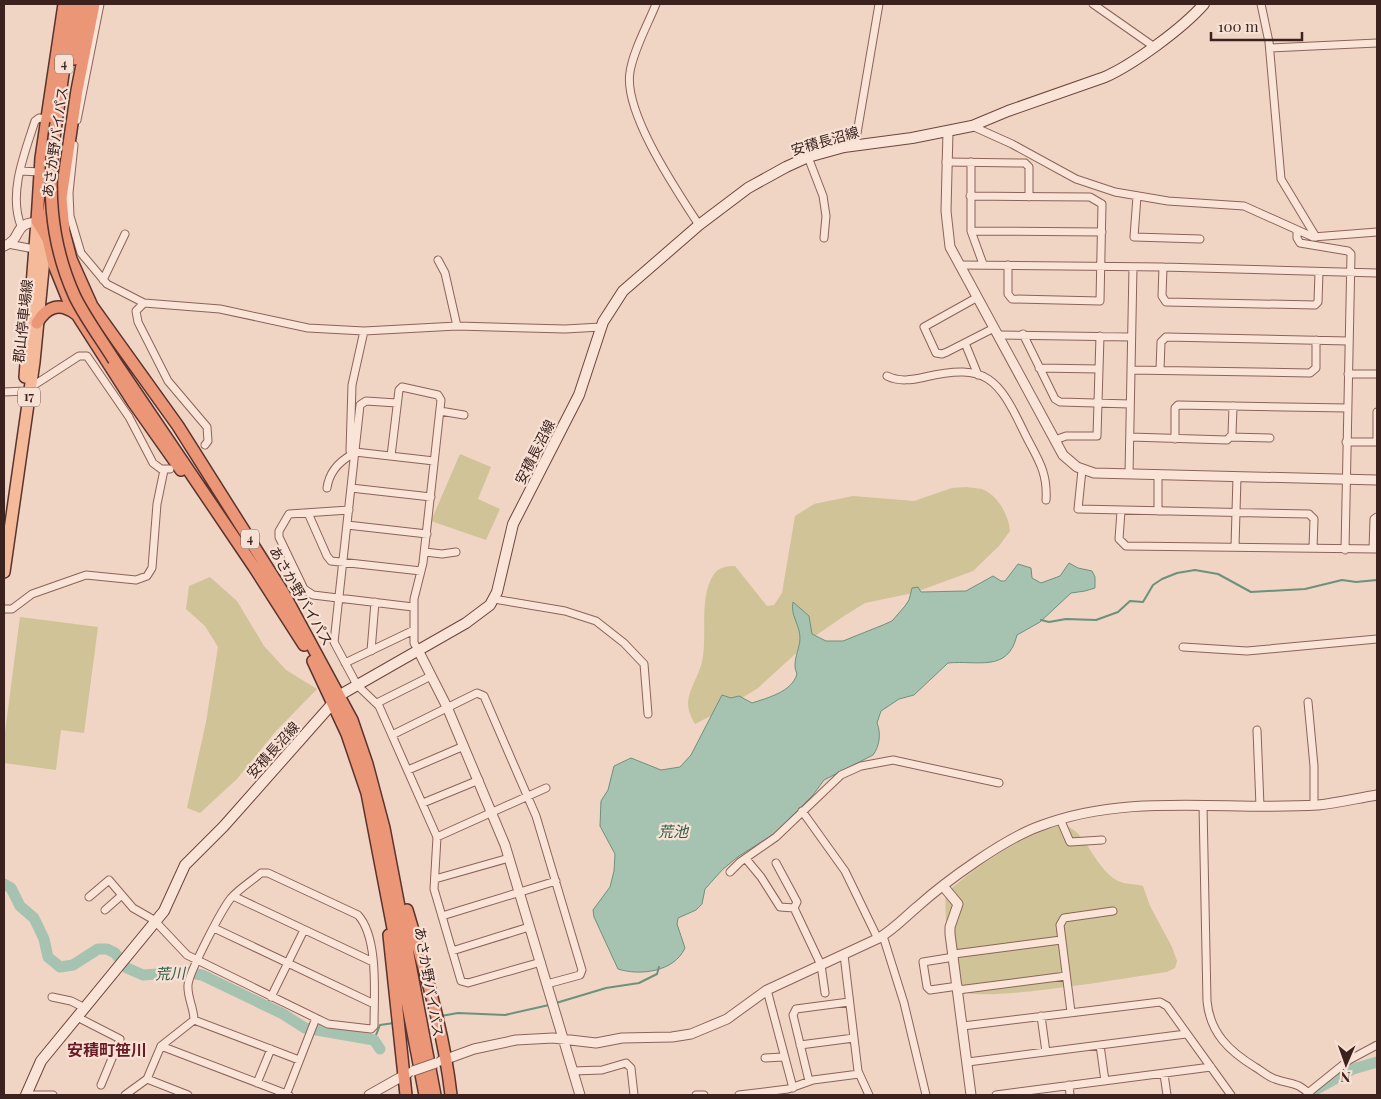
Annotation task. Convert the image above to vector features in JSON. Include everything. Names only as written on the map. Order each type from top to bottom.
[{"type":"highway","points":[[42,222],[40,172],[46,119],[64,4]]},
{"type":"highway","name":"あさか野バイパス","points":[[73,4],[51,161],[51,211],[58,252],[73,291],[114,360],[226,526],[297,634],[336,699],[352,720],[368,764],[388,849],[435,1095]]},
{"type":"highway","points":[[42,222],[84,4]]},
{"type":"highway","name":"あさか野バイパス","points":[[94,4],[67,147],[61,198],[67,222],[71,259],[92,306],[178,426],[284,594],[336,699],[357,762],[377,841],[425,1095]]},
{"type":"highway","points":[[46,235],[60,281],[77,315],[165,449],[214,515],[226,526]]},
{"type":"highway","points":[[37,323],[42,314],[53,307],[65,307],[77,315]]},
{"type":"highway","points":[[377,841],[377,869],[389,937],[408,1074],[406,1095]]},
{"type":"highway","points":[[388,849],[397,872],[451,1095]]},
{"type":"main road","name":"安積長沼線","points":[[26,1095],[41,1061],[167,907],[180,872],[189,860],[224,826],[336,699],[476,617],[494,599],[513,524],[579,395],[601,327],[623,291],[698,225],[748,188],[808,157],[855,145],[972,126],[1008,111],[1105,77],[1153,46],[1204,4]]},
{"type":"main road","name":"郡山停車場線","points":[[4,572],[37,323],[46,235],[42,222]]},
{"type":"main road","name":"郡山停車場線","points":[[4,528],[28,390],[34,249],[42,222]]},
{"type":"street","points":[[100,4],[76,125],[67,222],[81,253],[103,280],[144,303],[211,308],[308,328],[364,332],[457,326],[565,329],[601,327]]},
{"type":"street","points":[[656,4],[631,68],[632,97],[638,115],[658,158],[698,225]]},
{"type":"street","points":[[855,145],[879,4]]},
{"type":"street","points":[[1093,4],[1153,46]]},
{"type":"street","points":[[1261,4],[1270,48],[1281,178],[1316,237]]},
{"type":"street","points":[[1270,48],[1377,43]]},
{"type":"street","points":[[6,245],[14,240],[21,226],[16,213],[20,170],[35,120],[39,118],[46,119]]},
{"type":"street","points":[[972,126],[1012,144],[1076,179],[1114,192],[1199,205],[1244,206],[1297,231],[1316,237],[1377,232]]},
{"type":"street","points":[[948,131],[946,162],[948,237],[976,298],[1067,460],[1082,470],[1094,473],[1377,480]]},
{"type":"street","points":[[808,157],[823,196],[826,216],[824,238]]},
{"type":"street","points":[[946,162],[1025,163],[1029,167],[1029,196]]},
{"type":"street","points":[[971,162],[971,231],[983,264]]},
{"type":"street","points":[[20,170],[40,172]]},
{"type":"street","points":[[970,196],[1095,198],[1102,204],[1100,301],[1012,299],[1008,294],[1008,264]]},
{"type":"street","points":[[1137,196],[1134,237],[1200,239]]},
{"type":"street","points":[[21,226],[42,222],[67,222]]},
{"type":"street","points":[[971,231],[1102,232]]},
{"type":"street","points":[[1297,231],[1297,240],[1302,244],[1348,251],[1350,254],[1345,550]]},
{"type":"street","points":[[103,280],[125,234]]},
{"type":"street","points":[[6,245],[34,249]]},
{"type":"street","points":[[438,260],[445,273],[457,326]]},
{"type":"street","points":[[960,266],[1008,264],[1377,273]]},
{"type":"street","points":[[1129,474],[1132,267]]},
{"type":"street","points":[[1163,267],[1162,296],[1166,302],[1315,306],[1318,302],[1319,272]]},
{"type":"street","points":[[976,298],[924,327],[936,353],[942,354],[965,343],[996,332],[1131,337]]},
{"type":"street","points":[[144,303],[136,311],[138,322],[168,381],[207,427],[208,440],[205,445]]},
{"type":"street","points":[[364,332],[352,385],[353,455],[351,488],[334,642],[357,685],[376,703],[437,837],[435,892],[461,981],[467,984],[541,962]]},
{"type":"street","points":[[1023,334],[1055,399],[1060,402],[1130,404]]},
{"type":"street","points":[[1055,440],[1066,436],[1097,436],[1100,336]]},
{"type":"street","points":[[1160,370],[1161,342],[1166,337],[1348,341]]},
{"type":"street","points":[[1131,370],[1310,373],[1316,368],[1316,340]]},
{"type":"street","points":[[965,343],[978,375]]},
{"type":"street","points":[[4,392],[28,390],[79,356],[88,357],[129,417],[154,463],[167,469],[157,504],[152,568],[147,576],[136,580],[86,575],[32,594],[12,609],[4,609]]},
{"type":"street","points":[[1039,368],[1098,369]]},
{"type":"street","points":[[888,376],[905,380],[951,372],[978,375],[992,381],[1008,398],[1038,455],[1047,486],[1046,500]]},
{"type":"street","points":[[1348,374],[1377,374]]},
{"type":"street","points":[[391,456],[399,390],[402,387],[438,395],[441,400],[440,412],[427,534],[414,607],[414,643],[447,707],[493,812],[541,962],[580,1095]]},
{"type":"street","points":[[353,455],[360,406],[366,401],[397,404]]},
{"type":"street","points":[[1174,439],[1175,408],[1178,405],[1347,408]]},
{"type":"street","points":[[1230,437],[1232,435],[1232,406]]},
{"type":"street","points":[[440,412],[464,415]]},
{"type":"street","points":[[1346,442],[1377,442],[1377,412]]},
{"type":"street","points":[[1130,437],[1227,440],[1230,437],[1270,438]]},
{"type":"street","points":[[327,488],[328,478],[338,463],[353,455],[391,456],[434,461]]},
{"type":"street","points":[[1082,470],[1078,509],[1309,514],[1314,519],[1313,548]]},
{"type":"street","points":[[1158,474],[1158,511]]},
{"type":"street","points":[[1235,547],[1236,477]]},
{"type":"street","points":[[351,488],[431,497]]},
{"type":"street","points":[[349,510],[289,514],[279,531],[279,537],[306,593],[414,607]]},
{"type":"street","points":[[1121,511],[1119,539],[1126,546],[1375,549],[1374,519],[1377,517]]},
{"type":"street","points":[[308,513],[328,558],[342,562],[421,571]]},
{"type":"street","points":[[347,525],[427,534]]},
{"type":"street","points":[[424,553],[442,554],[456,552]]},
{"type":"street","points":[[424,553],[448,559]]},
{"type":"street","points":[[494,599],[565,611],[604,626],[644,664],[648,714]]},
{"type":"street","points":[[371,651],[375,602]]},
{"type":"street","points":[[345,663],[414,630]]},
{"type":"street","points":[[1183,647],[1247,651],[1377,639]]},
{"type":"street","points":[[376,703],[431,676]]},
{"type":"street","points":[[392,735],[477,693],[484,696],[528,797],[556,880],[582,970],[580,975],[547,984]]},
{"type":"street","points":[[1308,702],[1314,766],[1314,805]]},
{"type":"street","points":[[1257,730],[1260,806]]},
{"type":"street","points":[[408,770],[464,746]]},
{"type":"street","points":[[730,872],[776,837],[840,775],[861,766],[887,760],[999,783]]},
{"type":"street","points":[[423,804],[478,780]]},
{"type":"street","points":[[437,837],[546,788]]},
{"type":"street","points":[[369,1095],[408,1074],[474,1049],[516,1040],[564,1039],[596,1043],[622,1038],[672,1037],[691,1034],[727,1019],[768,990],[881,937],[896,928],[942,886],[1015,838],[1060,819],[1114,808],[1314,805],[1377,794]]},
{"type":"street","points":[[1203,806],[1207,1001],[1209,1017],[1220,1038],[1232,1052],[1272,1078],[1295,1083],[1309,1094],[1348,1060],[1377,1045]]},
{"type":"street","points":[[802,811],[845,871],[881,937],[904,1003],[926,1095]]},
{"type":"street","points":[[1060,819],[1070,842],[1102,840]]},
{"type":"street","points":[[435,880],[509,858]]},
{"type":"street","points":[[746,859],[761,877],[780,907],[794,908]]},
{"type":"street","points":[[776,863],[797,902],[794,908]]},
{"type":"street","points":[[88,897],[109,880],[135,910],[156,922],[183,953],[198,962],[328,1024],[371,1029],[374,1026],[373,962],[366,928],[358,915],[268,872],[261,873],[233,896],[214,928],[198,962],[188,983],[194,1020]]},
{"type":"street","points":[[442,916],[556,880]]},
{"type":"street","points":[[942,886],[958,904],[950,927],[972,1095]]},
{"type":"street","points":[[105,910],[122,895]]},
{"type":"street","points":[[233,896],[373,962]]},
{"type":"street","points":[[794,908],[822,965],[825,993]]},
{"type":"street","points":[[1071,1012],[1060,925],[1064,919],[1113,911]]},
{"type":"street","points":[[452,951],[530,927]]},
{"type":"street","points":[[214,928],[374,1004]]},
{"type":"street","points":[[271,997],[304,930]]},
{"type":"street","points":[[1061,940],[954,955],[923,962],[927,987],[930,990],[1066,976]]},
{"type":"street","points":[[844,955],[859,1074],[869,1095]]},
{"type":"street","points":[[768,990],[783,1057],[793,1088]]},
{"type":"street","points":[[52,997],[71,1001],[85,1008]]},
{"type":"street","points":[[963,1026],[1158,1001],[1167,1006],[1231,1095]]},
{"type":"street","points":[[809,1081],[794,1015],[796,1009],[849,1002]]},
{"type":"street","points":[[1041,1016],[1046,1052]]},
{"type":"street","points":[[77,1017],[120,1039],[101,1085]]},
{"type":"street","points":[[161,1046],[287,1095],[316,1018]]},
{"type":"street","points":[[125,1095],[147,1079],[161,1046],[194,1020]]},
{"type":"street","points":[[194,1020],[299,1060]]},
{"type":"street","points":[[968,1062],[1186,1034]]},
{"type":"street","points":[[800,1046],[854,1038]]},
{"type":"street","points":[[1100,1045],[1105,1081]]},
{"type":"street","points":[[257,1084],[271,1049]]},
{"type":"street","points":[[765,1058],[783,1057]]},
{"type":"street","points":[[573,1071],[602,1070],[626,1063],[631,1068],[634,1095]]},
{"type":"street","points":[[996,1095],[1211,1067]]},
{"type":"street","points":[[740,1095],[793,1088],[809,1081],[859,1074]]},
{"type":"street","points":[[1164,1074],[1167,1095]]},
{"type":"street","points":[[147,1079],[187,1095]]},
{"type":"street","points":[[1069,1086],[1070,1095]]},
{"type":"street","points":[[26,1095],[53,1095]]},
{"type":"street","points":[[696,1095],[704,1095]]},
{"type":"shaded area","points":[[460,454],[491,467],[478,499],[500,509],[486,540],[431,521]]},
{"type":"shaded area","points":[[952,488],[982,489],[998,501],[1005,513],[1010,531],[999,546],[973,571],[913,593],[865,603],[815,636],[758,688],[695,724],[690,714],[688,702],[690,692],[699,672],[704,651],[706,594],[714,574],[718,570],[723,567],[735,566],[767,606],[774,605],[782,593],[795,516],[814,504],[853,496],[914,501]]},
{"type":"shaded area","points":[[210,577],[237,601],[264,646],[286,670],[317,689],[276,731],[237,779],[200,813],[187,808],[206,722],[218,647],[205,626],[186,609],[189,586]]},
{"type":"shaded area","points":[[20,617],[98,627],[84,733],[61,730],[56,770],[4,763],[4,740]]},
{"type":"shaded area","points":[[1062,823],[1079,835],[1101,866],[1116,880],[1143,886],[1150,906],[1172,947],[1177,961],[1175,968],[1167,972],[1024,992],[972,994],[959,990],[955,984],[950,959],[946,928],[946,893],[1001,852],[1031,836]]},
{"type":"water","name":"荒池","points":[[1069,563],[1078,568],[1092,571],[1095,577],[1095,588],[1071,593],[1040,622],[1017,635],[1013,647],[1007,655],[999,660],[981,663],[948,663],[914,695],[899,699],[881,711],[877,723],[878,743],[873,755],[824,780],[813,795],[774,834],[739,856],[723,869],[705,889],[702,904],[696,910],[678,918],[677,924],[685,948],[680,956],[665,967],[656,970],[636,972],[618,969],[594,917],[593,910],[610,887],[614,871],[615,854],[600,826],[601,801],[608,790],[614,766],[631,758],[661,770],[680,767],[691,755],[722,695],[731,698],[739,696],[752,703],[785,690],[797,674],[795,660],[800,642],[792,607],[793,602],[809,616],[812,634],[826,641],[843,641],[892,621],[909,600],[912,588],[918,587],[921,592],[966,591],[993,576],[1001,581],[1005,581],[1018,564],[1031,568],[1032,578],[1041,583],[1060,576]]},
{"type":"waterway","points":[[1041,620],[1049,622],[1066,619],[1096,620],[1118,612],[1130,601],[1143,602],[1153,585],[1162,579],[1177,573],[1195,570],[1218,574],[1251,592],[1305,589],[1342,580],[1356,582],[1377,580]]},
{"type":"waterway","name":"荒川","points":[[4,884],[11,888],[20,906],[34,918],[44,939],[48,957],[60,967],[73,965],[98,949],[107,949],[115,953],[127,968],[143,975],[186,972],[202,975],[283,1014],[305,1028],[374,1040],[380,1049]]},
{"type":"waterway","points":[[556,1003],[606,988],[639,983],[657,974],[659,967]]},
{"type":"waterway","points":[[441,1016],[458,1013],[505,1015],[549,1005]]},
{"type":"waterway","points":[[374,1040],[380,1025],[394,1023]]},
{"type":"waterway","name":"荒川","points":[[1315,1090],[1353,1069],[1377,1062]]},
{"type":"district","name":"安積町笹川","points":[[107,1050]]}]
